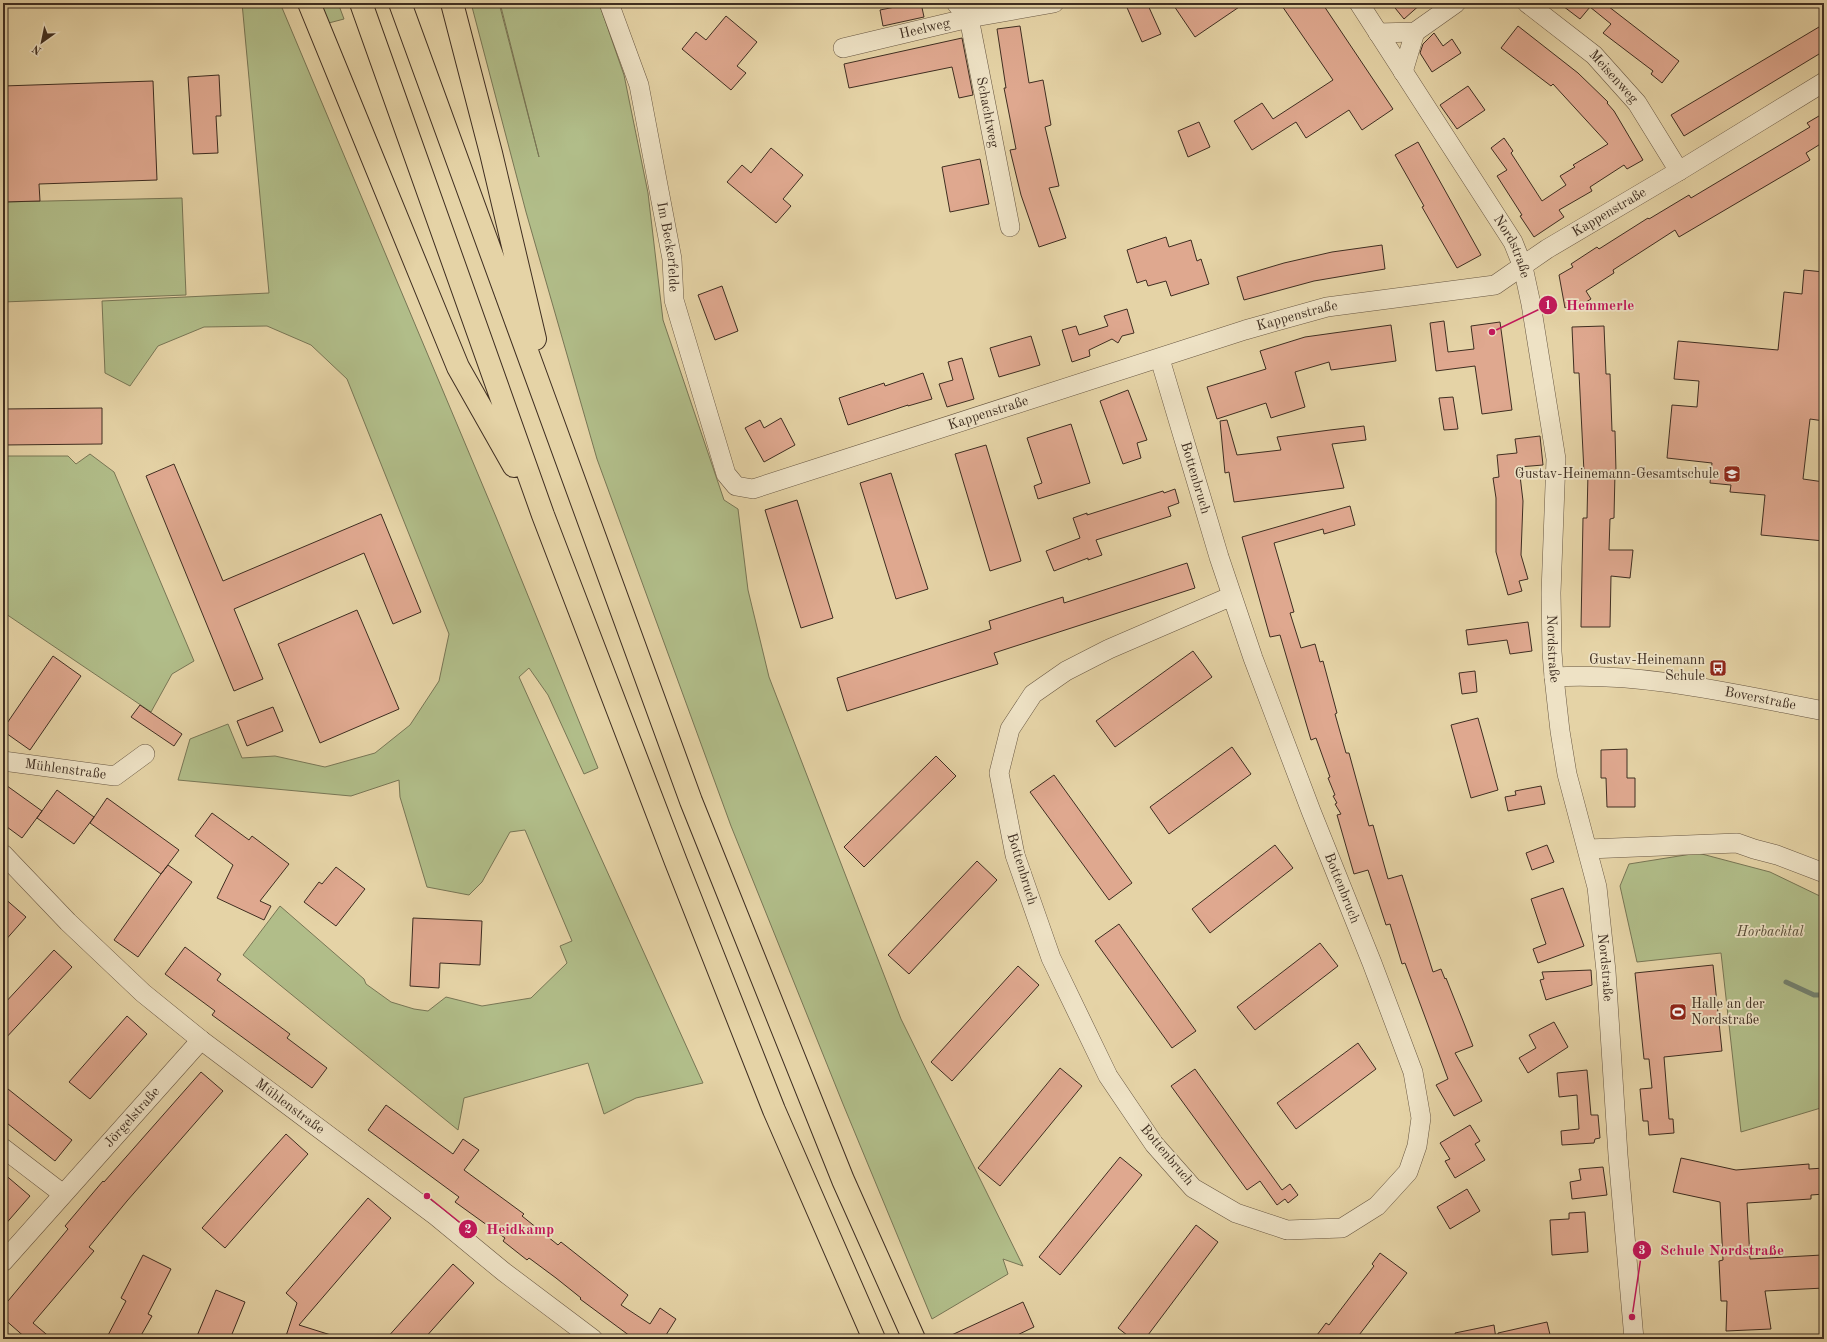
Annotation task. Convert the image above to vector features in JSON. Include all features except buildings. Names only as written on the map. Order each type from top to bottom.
[{"type":"highway","points":[[309,3],[458,367],[543,515]]},
{"type":"highway","points":[[361,3],[543,515],[676,862],[771,1103],[874,1339]]},
{"type":"highway","points":[[400,3],[691,801],[843,1180],[914,1339]]},
{"type":"highway","points":[[452,3],[493,161],[554,428]]},
{"type":"street","name":"Im Beckerfelde","points":[[609,3],[639,85],[672,259],[674,300],[726,474],[736,486]]},
{"type":"street","name":"Schachtweg","points":[[956,3],[969,18],[1010,227]]},
{"type":"street","name":"Heelweg","points":[[843,48],[969,18],[1054,3]]},
{"type":"street","name":"Nordstraße","points":[[1359,3],[1510,237],[1523,267],[1531,304],[1556,459],[1551,594],[1554,677],[1560,731],[1567,774],[1588,849],[1597,888],[1606,971],[1618,1155],[1634,1339]]},
{"type":"street","points":[[1378,33],[1415,32],[1456,3]]},
{"type":"street","name":"Meisenweg","points":[[1526,3],[1594,55],[1638,103],[1679,171]]},
{"type":"street","points":[[1403,72],[1415,32]]},
{"type":"street","name":"Kappenstraße","points":[[736,486],[753,489],[1160,359],[1245,330],[1327,307],[1495,285],[1547,249],[1679,171],[1824,82]]},
{"type":"street","name":"Bottenbruch","points":[[1160,359],[1232,596],[1253,658],[1305,797],[1372,962],[1412,1072],[1421,1118],[1417,1146],[1408,1172],[1377,1206],[1342,1228],[1287,1230],[1236,1213],[1193,1188],[1154,1144],[1108,1076],[1051,958],[1015,855],[999,773],[1010,729],[1033,694],[1066,671],[1109,649],[1232,596]]},
{"type":"street","name":"Boverstraße","points":[[1554,677],[1580,676],[1639,679],[1724,692],[1824,711]]},
{"type":"street","name":"Mühlenstraße","points":[[3,761],[115,776],[145,754]]},
{"type":"street","points":[[1588,849],[1737,843],[1777,855],[1824,873]]},
{"type":"street","name":"Mühlenstraße","points":[[3,854],[68,922],[143,993],[201,1040],[431,1212],[504,1272],[593,1339]]},
{"type":"street","name":"Jörgelstraße","points":[[3,1262],[201,1040]]},
{"type":"street","points":[[3,1148],[63,1194]]},
{"type":"green space","points":[[242,3],[280,3],[496,517],[598,768],[584,774],[548,695],[529,668],[519,677],[703,1083],[636,1098],[604,1114],[588,1063],[464,1098],[458,1130],[243,955],[280,906],[364,979],[366,984],[391,1002],[414,1009],[428,1011],[446,997],[482,1006],[531,998],[567,963],[560,946],[572,941],[525,830],[510,832],[482,882],[469,895],[427,887],[400,797],[399,780],[351,796],[178,780],[190,739],[228,724],[242,758],[275,756],[325,767],[375,753],[410,725],[439,681],[449,634],[347,379],[311,345],[267,326],[204,327],[158,346],[130,386],[105,373],[102,301],[269,293]]},
{"type":"green space","points":[[317,3],[338,3],[344,19],[325,24]]},
{"type":"green space","points":[[471,3],[499,3],[539,157],[500,3],[599,3],[624,75],[648,193],[663,320],[724,500],[738,509],[748,590],[769,677],[901,1019],[1023,1266],[1003,1259],[1008,1274],[932,1319],[843,1104],[731,826],[597,459],[526,212]]},
{"type":"green space","points":[[182,198],[186,295],[3,302],[3,202]]},
{"type":"green space","points":[[90,454],[114,472],[194,661],[172,674],[151,712],[3,612],[3,456],[68,456],[76,464]]},
{"type":"green space","name":"Horbachtal","points":[[1698,853],[1770,872],[1824,898],[1824,1107],[1741,1132],[1721,953],[1637,962],[1620,886],[1629,864]]},
{"type":"waterway","points":[[1786,982],[1814,995],[1824,995]]},
{"type":"place","name":"Hemmerle","points":[[1492,332]]},
{"type":"place","name":"Gustav-Heinemann-Gesamtschule","points":[[1732,474]]},
{"type":"place","name":"Gustav-Heinemann Schule","points":[[1718,668]]},
{"type":"place","name":"Halle an der Nordstraße","points":[[1678,1012]]},
{"type":"place","name":"Heidkamp","points":[[427,1196]]},
{"type":"place","name":"Schule Nordstraße","points":[[1632,1317]]}]
